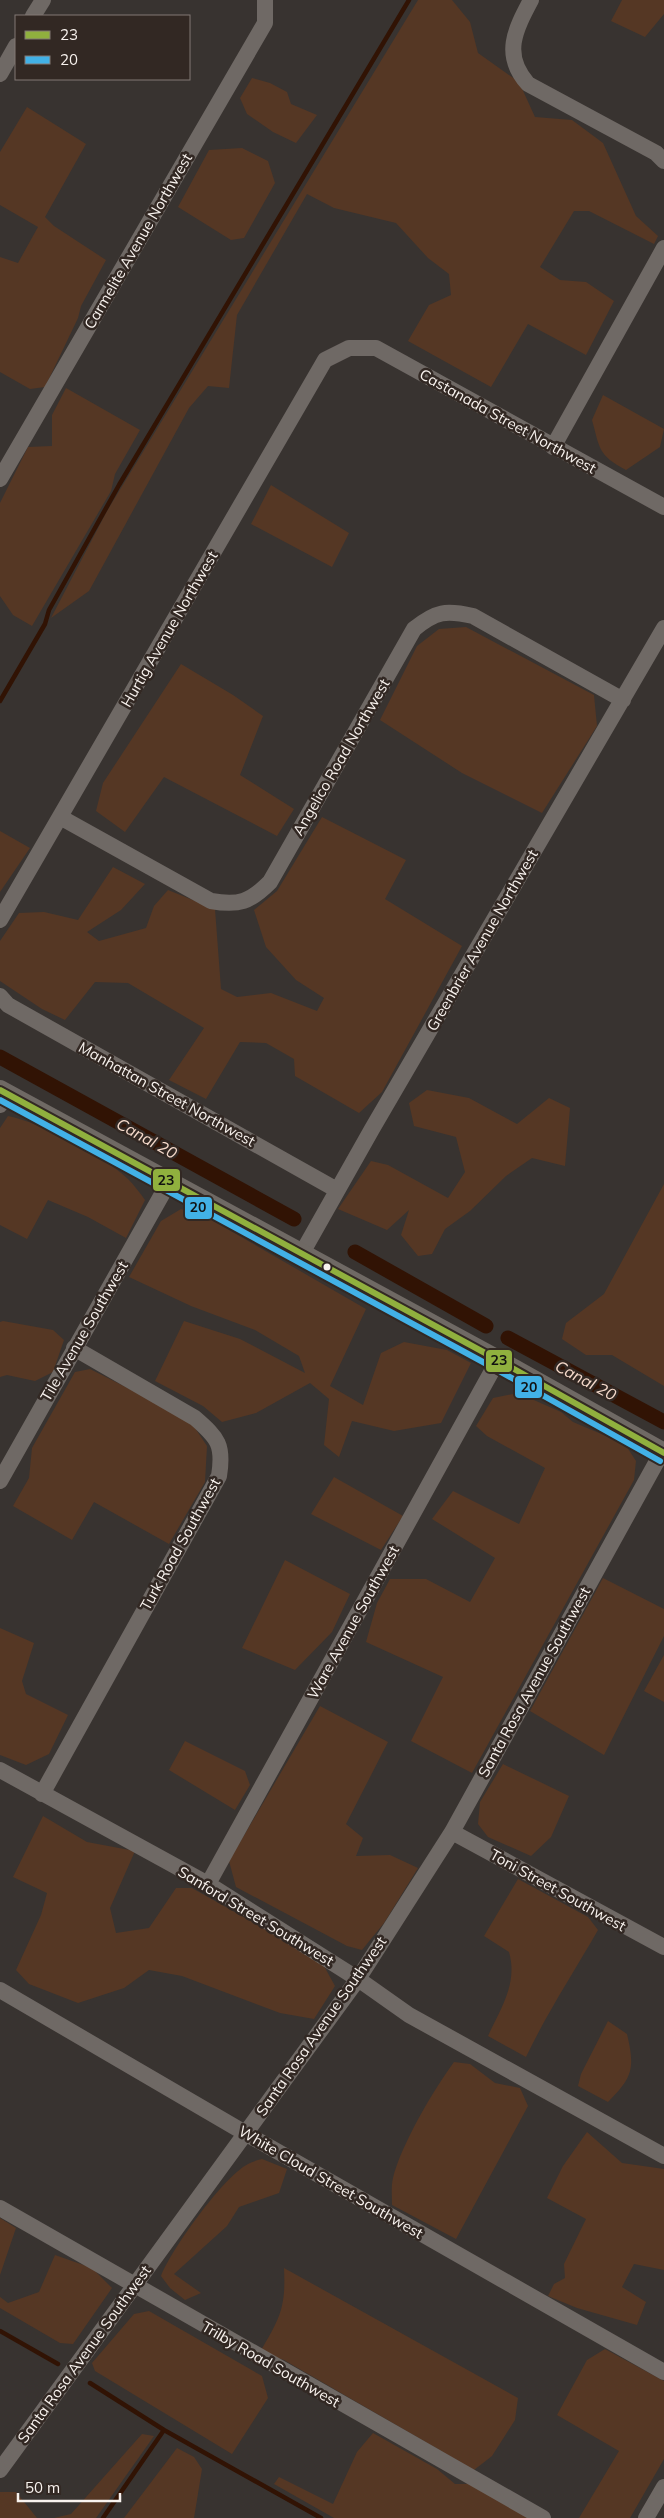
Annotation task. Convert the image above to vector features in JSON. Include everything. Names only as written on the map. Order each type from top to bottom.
[{"type":"main road","points":[[2,1096],[302,1253],[663,1453]]},
{"type":"street","points":[[34,15],[43,0]]},
{"type":"street","name":"Carmelite Avenue Northwest","points":[[0,479],[265,23],[265,0]]},
{"type":"street","points":[[531,0],[517,26],[512,50],[519,74],[528,84],[656,153],[664,161]]},
{"type":"street","points":[[0,74],[15,48]]},
{"type":"street","points":[[553,447],[664,248]]},
{"type":"street","name":"Castanada Street Northwest","points":[[349,348],[376,348],[664,507]]},
{"type":"street","name":"Hurtig Avenue Northwest","points":[[0,920],[325,360],[349,348]]},
{"type":"street","name":"Angelico Road Northwest","points":[[60,817],[210,901],[232,904],[256,896],[270,882],[414,630],[431,616],[451,611],[473,616],[623,700]]},
{"type":"street","name":"Greenbrier Avenue Northwest","points":[[302,1253],[664,628]]},
{"type":"street","name":"Manhattan Street Northwest","points":[[0,996],[8,1005],[337,1190]]},
{"type":"street","name":"Tile Avenue Southwest","points":[[0,1481],[169,1182]]},
{"type":"street","name":"Turk Road Southwest","points":[[42,1794],[219,1476],[222,1454],[212,1433],[195,1418],[74,1348]]},
{"type":"street","name":"Ware Avenue Southwest","points":[[208,1884],[498,1360]]},
{"type":"street","name":"Santa Rosa Avenue Southwest","points":[[1,2465],[358,1979],[452,1832],[663,1453]]},
{"type":"street","name":"Sanford Street Southwest","points":[[0,1770],[208,1884],[358,1979],[409,2015],[664,2156]]},
{"type":"street","name":"Toni Street Southwest","points":[[452,1832],[664,1948]]},
{"type":"street","name":"White Cloud Street Southwest","points":[[0,1990],[245,2133],[664,2372]]},
{"type":"street","name":"Trilby Road Southwest","points":[[0,2208],[544,2518]]},
{"type":"street","points":[[646,2518],[664,2487]]},
{"type":"shaded area","points":[[418,0],[452,0],[470,22],[478,53],[519,82],[535,117],[572,120],[603,143],[636,216],[658,236],[654,244],[589,211],[574,211],[540,267],[560,280],[586,282],[614,301],[586,355],[528,324],[491,387],[408,341],[429,305],[451,295],[449,274],[428,258],[396,223],[334,208],[307,194],[237,315],[229,388],[208,386],[189,408],[89,591],[51,618],[107,511]]},
{"type":"shaded area","points":[[622,0],[664,0],[664,14],[645,37],[611,21]]},
{"type":"shaded area","points":[[252,78],[270,83],[287,92],[291,104],[317,115],[296,143],[273,132],[247,114],[240,98]]},
{"type":"shaded area","points":[[27,107],[86,144],[45,217],[54,226],[106,260],[81,306],[78,318],[45,387],[30,389],[0,372],[0,257],[18,263],[38,227],[0,205],[0,152]]},
{"type":"shaded area","points":[[242,148],[268,161],[275,183],[244,238],[231,240],[178,207],[209,150]]},
{"type":"shaded area","points":[[66,388],[140,430],[115,474],[111,491],[32,626],[13,615],[0,596],[0,503],[28,447],[52,446],[52,415]]},
{"type":"shaded area","points":[[603,395],[664,429],[660,447],[626,470],[610,460],[599,445],[592,420]]},
{"type":"shaded area","points":[[271,485],[349,533],[332,567],[251,524]]},
{"type":"shaded area","points":[[466,627],[594,695],[597,726],[542,813],[462,773],[380,720],[417,646],[439,629]]},
{"type":"shaded area","points":[[181,664],[233,695],[263,716],[240,775],[294,809],[277,836],[164,777],[125,832],[96,811],[103,783]]},
{"type":"shaded area","points":[[322,817],[406,860],[385,899],[462,946],[382,1092],[359,1113],[295,1076],[294,1059],[266,1043],[240,1042],[206,1099],[169,1080],[204,1028],[128,983],[95,982],[65,1020],[42,1009],[0,981],[0,941],[19,913],[44,912],[78,920],[113,867],[145,884],[121,910],[87,932],[99,941],[146,928],[154,906],[168,890],[215,909],[221,989],[237,997],[271,993],[317,1011],[324,998],[296,980],[266,947],[254,910],[277,891]]},
{"type":"shaded area","points":[[0,831],[30,848],[0,892]]},
{"type":"shaded area","points":[[427,1090],[469,1098],[517,1124],[549,1098],[570,1108],[565,1166],[532,1158],[506,1176],[470,1211],[445,1229],[432,1254],[418,1256],[401,1235],[409,1210],[387,1230],[338,1209],[371,1161],[388,1165],[448,1198],[465,1172],[456,1137],[414,1126],[409,1103]]},
{"type":"shaded area","points":[[8,1116],[54,1132],[88,1150],[117,1169],[128,1179],[145,1200],[126,1238],[88,1217],[48,1200],[27,1239],[0,1225],[0,1128]]},
{"type":"shaded area","points":[[664,1184],[664,1386],[612,1355],[586,1355],[562,1339],[566,1323],[604,1294]]},
{"type":"shaded area","points":[[181,1209],[210,1219],[366,1309],[330,1386],[363,1405],[381,1353],[404,1342],[447,1350],[471,1363],[441,1423],[394,1431],[352,1421],[339,1457],[324,1445],[329,1399],[310,1383],[256,1413],[222,1422],[203,1406],[155,1381],[184,1321],[240,1339],[305,1373],[299,1356],[255,1330],[191,1306],[129,1277],[161,1221]]},
{"type":"shaded area","points":[[0,1322],[53,1330],[64,1340],[53,1372],[35,1381],[7,1375],[0,1377]]},
{"type":"shaded area","points":[[90,1369],[189,1419],[207,1446],[205,1482],[169,1544],[94,1502],[72,1540],[13,1506],[29,1478],[32,1448],[75,1372]]},
{"type":"shaded area","points":[[518,1393],[561,1412],[573,1422],[625,1444],[636,1461],[634,1480],[472,1773],[411,1741],[443,1677],[366,1642],[377,1603],[390,1579],[426,1579],[470,1602],[495,1558],[432,1519],[453,1491],[519,1524],[545,1468],[487,1436],[476,1426],[493,1398]]},
{"type":"shaded area","points":[[334,1477],[403,1516],[381,1550],[311,1514]]},
{"type":"shaded area","points":[[285,1560],[350,1594],[332,1632],[295,1670],[242,1648]]},
{"type":"shaded area","points":[[603,1578],[664,1609],[664,1636],[604,1755],[530,1711]]},
{"type":"shaded area","points":[[0,1628],[34,1643],[22,1681],[26,1694],[68,1715],[49,1754],[26,1765],[0,1755]]},
{"type":"shaded area","points":[[664,1655],[664,1702],[644,1691]]},
{"type":"shaded area","points":[[320,1706],[388,1742],[346,1824],[363,1838],[356,1856],[390,1855],[418,1868],[384,1923],[362,1950],[347,1946],[236,1887],[229,1861]]},
{"type":"shaded area","points":[[185,1741],[245,1771],[250,1785],[235,1810],[169,1770]]},
{"type":"shaded area","points":[[503,1764],[569,1796],[551,1837],[531,1856],[488,1837],[478,1824],[480,1802]]},
{"type":"shaded area","points":[[43,1816],[87,1842],[135,1851],[110,1908],[116,1933],[149,1928],[176,1888],[192,1888],[270,1932],[324,1966],[335,1986],[314,2019],[280,2013],[182,1976],[149,1970],[124,1988],[78,2003],[29,1984],[16,1970],[41,1915],[47,1893],[13,1877]]},
{"type":"shaded area","points":[[518,1879],[588,1917],[598,1930],[526,2057],[488,2036],[507,1995],[510,1985],[511,1963],[509,1952],[484,1936]]},
{"type":"shaded area","points":[[608,2021],[627,2034],[631,2064],[623,2086],[608,2102],[578,2086],[581,2074]]},
{"type":"shaded area","points":[[454,2062],[470,2064],[495,2083],[520,2088],[528,2106],[456,2239],[392,2205],[393,2178],[403,2150],[428,2102]]},
{"type":"shaded area","points":[[587,2132],[622,2163],[664,2169],[664,2270],[634,2264],[622,2287],[646,2302],[637,2325],[577,2308],[548,2296],[554,2284],[565,2278],[564,2264],[586,2219],[547,2198],[563,2166]]},
{"type":"shaded area","points":[[262,2159],[287,2169],[279,2193],[239,2207],[227,2226],[174,2274],[201,2293],[185,2300],[170,2288],[161,2276],[175,2249],[225,2183],[237,2171],[248,2164]]},
{"type":"shaded area","points":[[0,2218],[16,2228],[0,2275]]},
{"type":"shaded area","points":[[55,2255],[92,2268],[112,2288],[73,2344],[60,2343],[0,2308],[0,2297],[8,2303],[39,2292]]},
{"type":"shaded area","points":[[284,2268],[518,2398],[515,2420],[492,2456],[474,2470],[284,2360],[260,2352],[277,2321],[283,2303]]},
{"type":"shaded area","points":[[149,2311],[262,2376],[268,2398],[232,2454],[95,2371],[92,2363],[134,2314]]},
{"type":"shaded area","points":[[605,2349],[664,2381],[664,2459],[630,2518],[579,2518],[619,2451],[557,2415],[587,2360]]},
{"type":"shaded area","points":[[373,2433],[437,2469],[455,2484],[470,2484],[531,2518],[334,2518],[274,2484],[279,2477],[333,2504],[357,2452]]},
{"type":"shaded area","points":[[142,2434],[154,2436],[96,2518],[54,2518],[71,2514]]},
{"type":"shaded area","points":[[177,2448],[194,2457],[202,2469],[194,2518],[124,2518]]},
{"type":"shaded area","points":[[0,2492],[16,2492],[37,2518],[0,2518]]},
{"type":"waterway","points":[[0,701],[45,624],[49,610],[119,485],[409,0]]},
{"type":"waterway","name":"Canal 20","points":[[0,1057],[294,1219]]},
{"type":"waterway","name":"Canal 20","points":[[355,1252],[486,1326]]},
{"type":"waterway","name":"Canal 20","points":[[508,1338],[664,1422]]},
{"type":"waterway","points":[[0,2331],[58,2364]]},
{"type":"waterway","points":[[90,2383],[164,2430],[321,2518]]},
{"type":"waterway","points":[[103,2518],[164,2430]]},
{"type":"transit line","name":"23","points":[[0,1090],[498,1360],[664,1453]]},
{"type":"transit line","name":"20","points":[[0,1100],[494,1368],[660,1461]]}]
